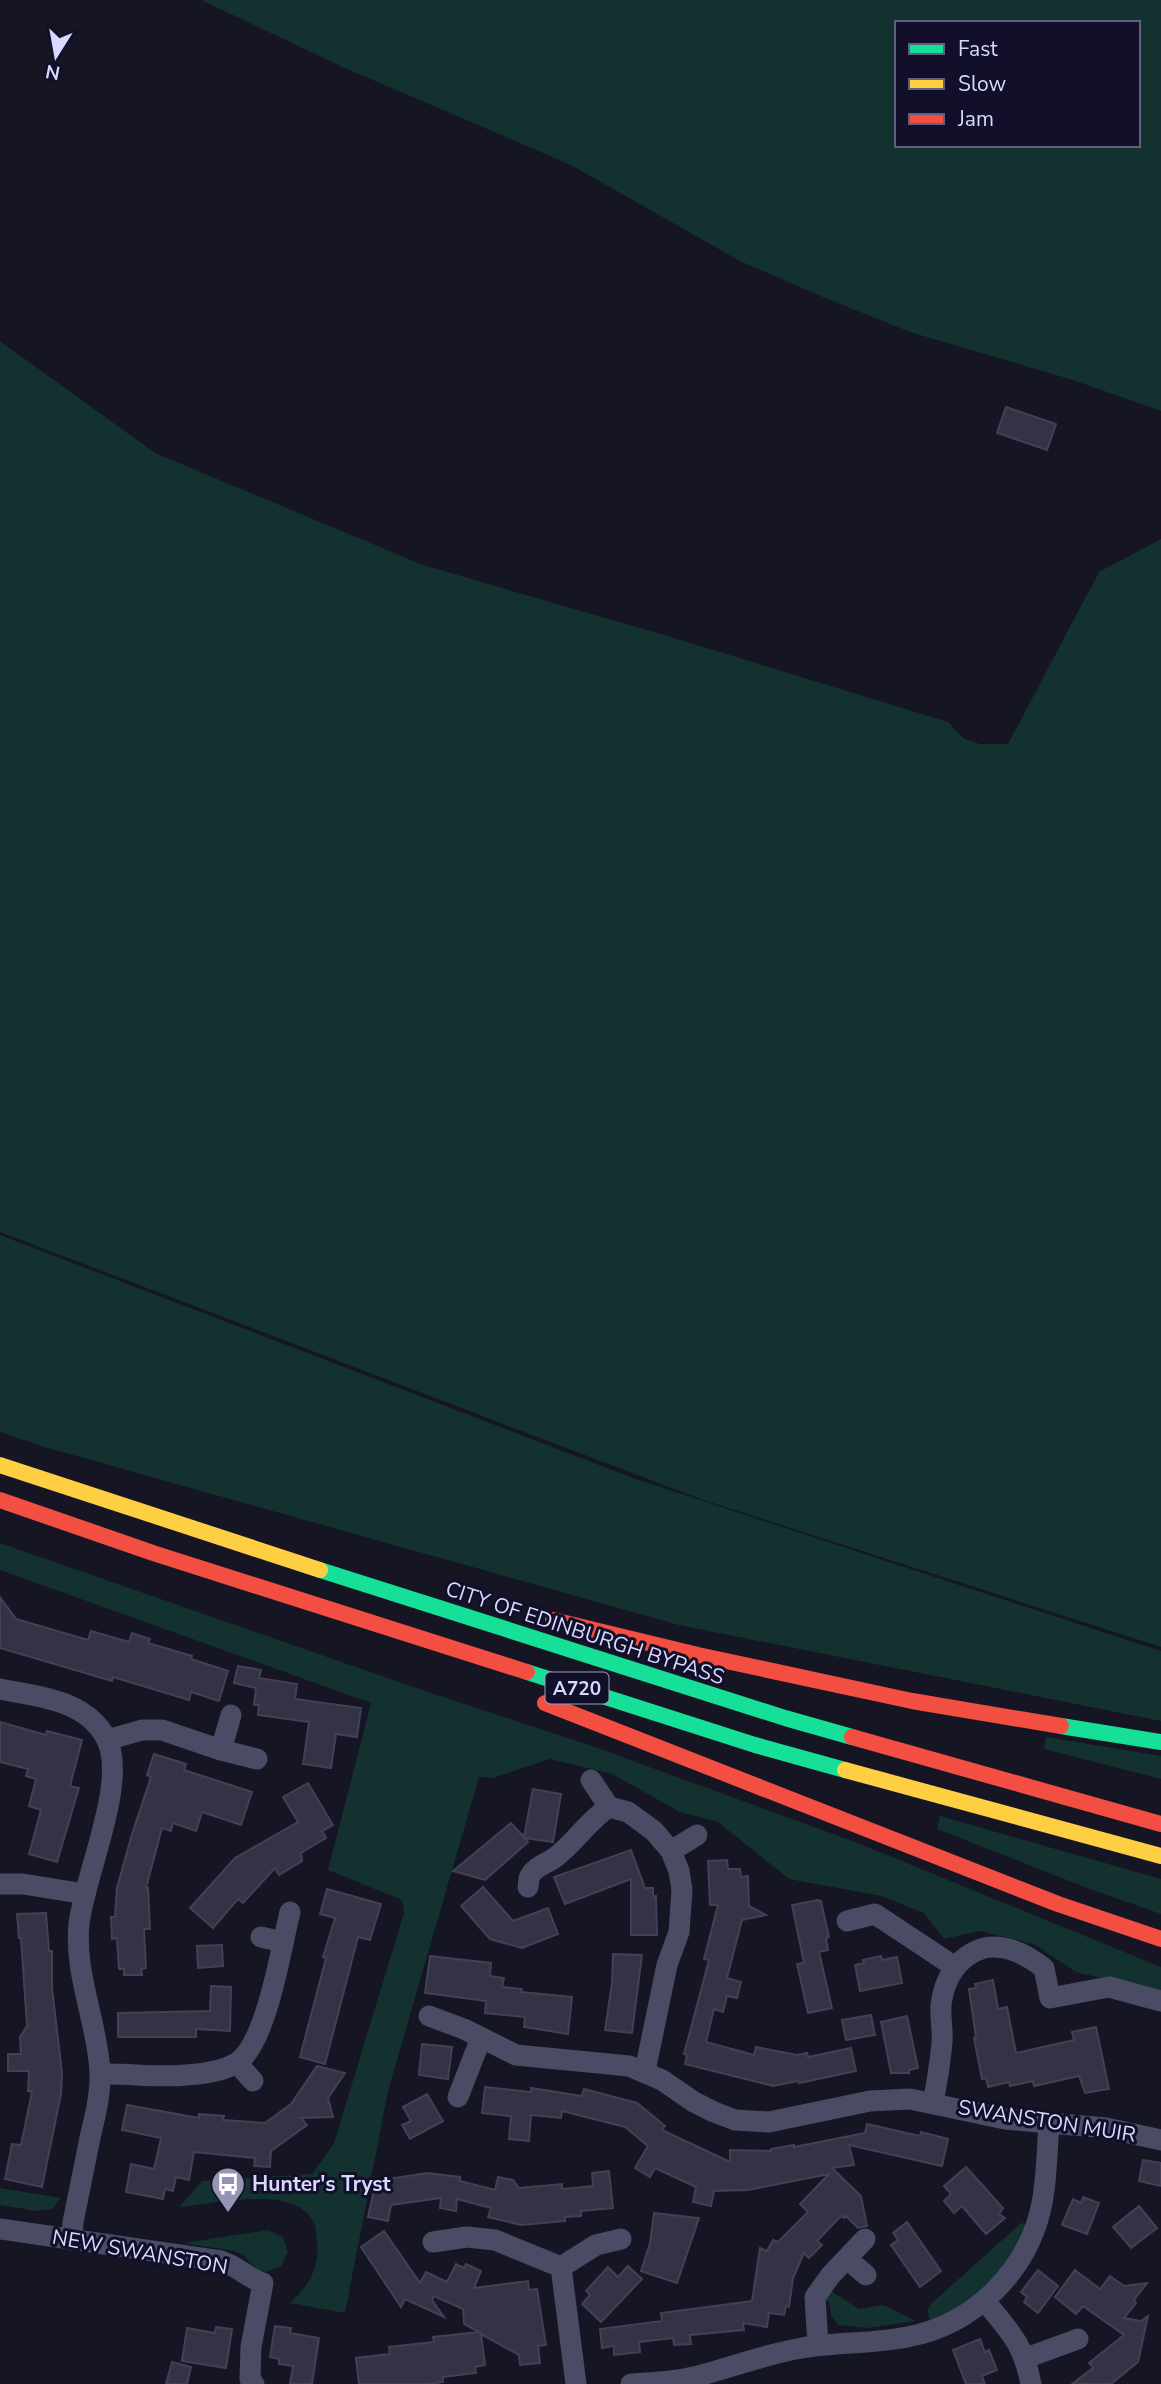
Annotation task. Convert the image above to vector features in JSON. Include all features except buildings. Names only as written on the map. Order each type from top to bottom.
[{"type":"highway","name":"CITY OF EDINBURGH BYPASS","points":[[0,1465],[162,1520],[785,1718],[1161,1824]]},
{"type":"highway","name":"A720","points":[[0,1500],[153,1553],[755,1745],[1161,1856]]},
{"type":"highway","points":[[162,1520],[440,1591]]},
{"type":"highway","points":[[153,1553],[409,1651]]},
{"type":"highway","points":[[532,1615],[698,1656],[912,1701],[1161,1742]]},
{"type":"highway","points":[[524,1695],[1058,1904],[1161,1939]]},
{"type":"street","points":[[0,1689],[64,1702],[94,1721],[107,1740],[112,1761],[112,1786],[79,1925],[80,1966],[97,2045],[100,2074],[96,2111],[73,2222],[72,2240]]},
{"type":"street","points":[[221,1750],[231,1716]]},
{"type":"street","points":[[107,1740],[142,1730],[162,1730],[257,1759]]},
{"type":"street","points":[[591,1780],[609,1807],[628,1812],[654,1831],[671,1851],[681,1880],[682,1912],[679,1932],[667,1965],[645,2071]]},
{"type":"street","points":[[528,1887],[530,1876],[538,1867],[555,1858],[580,1835],[596,1815],[609,1807]]},
{"type":"street","points":[[671,1851],[697,1835]]},
{"type":"street","points":[[0,1884],[23,1884],[85,1894]]},
{"type":"street","points":[[100,2074],[185,2075],[212,2071],[237,2063],[250,2050],[262,2027],[290,1912]]},
{"type":"street","points":[[847,1921],[875,1914],[955,1966],[967,1956],[992,1946],[1028,1956],[1044,1968],[1050,1998],[1110,1987],[1161,2001]]},
{"type":"street","points":[[261,1937],[283,1942]]},
{"type":"street","name":"SWANSTON MUIR","points":[[933,2102],[942,2040],[941,2006],[947,1982],[955,1966]]},
{"type":"street","name":"SWANSTON MUIR","points":[[429,2016],[464,2029],[516,2055],[629,2066],[645,2071],[694,2102],[735,2120],[769,2122],[870,2101],[910,2099],[933,2102],[979,2115],[1106,2128],[1161,2140]]},
{"type":"street","points":[[458,2097],[481,2038]]},
{"type":"street","points":[[237,2063],[253,2081]]},
{"type":"street","points":[[631,2384],[692,2381],[788,2351],[818,2345],[887,2340],[926,2333],[952,2322],[985,2301],[1012,2272],[1034,2232],[1045,2189],[1049,2124]]},
{"type":"street","name":"NEW SWANSTON","points":[[0,2229],[221,2261],[263,2283],[247,2382]]},
{"type":"street","points":[[433,2242],[467,2237],[495,2240],[561,2267]]},
{"type":"street","points":[[561,2267],[596,2245],[621,2239]]},
{"type":"street","points":[[818,2345],[816,2297],[830,2276],[865,2239]]},
{"type":"street","points":[[847,2259],[866,2275]]},
{"type":"street","points":[[561,2267],[576,2384]]},
{"type":"street","points":[[985,2301],[1020,2346],[1026,2358],[1031,2384]]},
{"type":"street","points":[[1026,2358],[1078,2339]]},
{"type":"green space","points":[[201,0],[1161,0],[1161,411],[1073,380],[910,332],[818,295],[740,261],[571,165],[347,69]]},
{"type":"green space","points":[[0,341],[155,453],[423,565],[948,722],[964,739],[980,744],[1008,744],[1099,572],[1161,539],[1161,1647],[703,1500],[0,1232]]},
{"type":"green space","points":[[0,1235],[633,1478],[1161,1651],[1161,1721],[679,1625],[48,1448],[0,1432]]},
{"type":"green space","points":[[0,1543],[425,1691],[592,1746],[855,1842],[1161,1967],[1161,1992],[1076,1972],[1034,1944],[980,1931],[944,1939],[924,1913],[881,1896],[789,1879],[718,1822],[680,1812],[612,1774],[550,1759],[493,1778],[479,1777],[388,2091],[345,2313],[290,2303],[307,2283],[317,2261],[315,2226],[303,2210],[289,2203],[251,2199],[179,2207],[202,2181],[312,2174],[334,2143],[404,1913],[402,1900],[328,1870],[371,1703],[0,1570]]},
{"type":"green space","points":[[1046,1737],[1161,1756],[1161,1779],[1044,1749]]},
{"type":"green space","points":[[940,1816],[1161,1879],[1161,1914],[937,1829]]},
{"type":"green space","points":[[0,2188],[61,2198],[52,2209],[37,2211],[0,2205]]},
{"type":"green space","points":[[1021,2223],[1027,2224],[1022,2236],[994,2278],[965,2304],[930,2322],[927,2310],[931,2304]]},
{"type":"green space","points":[[268,2230],[283,2237],[288,2252],[281,2266],[266,2272],[258,2270],[244,2256],[234,2251],[183,2243]]},
{"type":"green space","points":[[828,2289],[859,2309],[883,2305],[916,2321],[867,2328],[838,2325],[831,2315],[829,2301],[824,2301]]},
{"type":"traffic: fast","points":[[320,1570],[852,1737]]},
{"type":"traffic: fast","points":[[527,1672],[755,1745],[845,1770]]},
{"type":"traffic: fast","points":[[1061,1726],[1161,1742]]},
{"type":"traffic: slow","points":[[0,1465],[320,1570]]},
{"type":"traffic: slow","points":[[845,1770],[1161,1856]]},
{"type":"traffic: jam","points":[[0,1500],[153,1553],[527,1672]]},
{"type":"traffic: jam","points":[[553,1620],[698,1655],[912,1701],[1061,1726]]},
{"type":"traffic: jam","points":[[545,1703],[1058,1904],[1161,1939]]},
{"type":"traffic: jam","points":[[852,1737],[1161,1824]]},
{"type":"place","name":"Hunter's Tryst","points":[[228,2214]]}]
